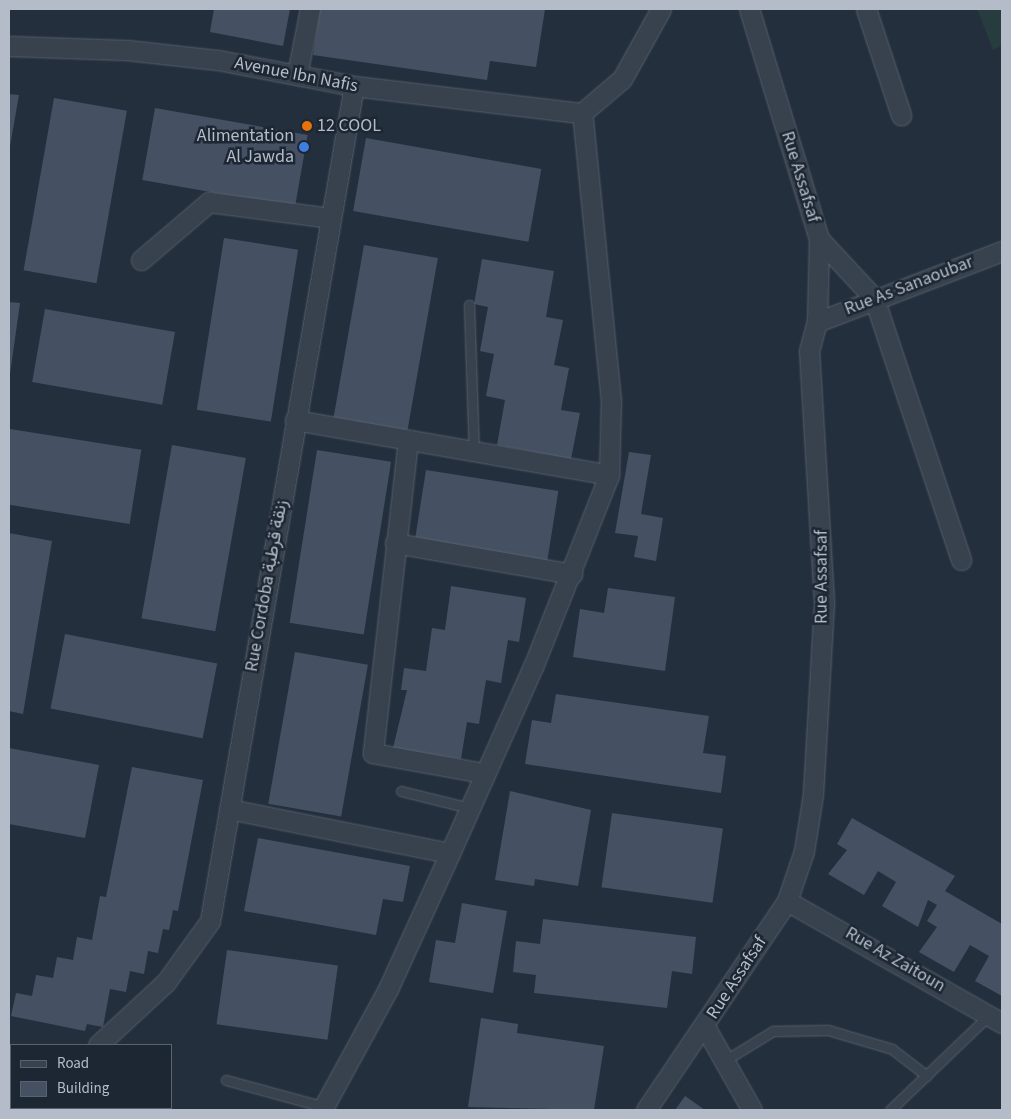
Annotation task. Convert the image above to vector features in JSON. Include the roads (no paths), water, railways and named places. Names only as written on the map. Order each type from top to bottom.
[{"type":"street","points":[[297,75],[310,9]]},
{"type":"street","points":[[323,1108],[388,989],[450,853],[483,773],[572,574],[609,475],[610,401],[582,113],[622,79],[662,9]]},
{"type":"street","name":"Rue Assafsaf","points":[[646,1110],[705,1026],[787,901],[804,851],[813,794],[824,602],[809,352],[817,322],[820,239],[749,9]]},
{"type":"street","points":[[866,9],[901,115]]},
{"type":"street","name":"Avenue Ibn Nafis","points":[[9,46],[127,50],[297,75],[354,86],[582,113]]},
{"type":"street","name":"Rue Cordoba زنقة قرطبة","points":[[99,1044],[166,982],[210,921],[354,86]]},
{"type":"street","points":[[141,260],[209,202],[330,218]]},
{"type":"street","points":[[820,239],[874,298],[961,560]]},
{"type":"street","name":"Rue As Sanaoubar","points":[[817,322],[874,298],[1002,251]]},
{"type":"street","points":[[295,420],[609,475]]},
{"type":"street","points":[[408,440],[373,753],[483,773]]},
{"type":"street","points":[[395,543],[572,574]]},
{"type":"street","points":[[229,809],[450,853]]},
{"type":"street","name":"Rue Az Zaitoun","points":[[787,901],[996,1019]]},
{"type":"street","points":[[705,1026],[752,1110]]},
{"type":"lane","points":[[469,305],[474,452]]},
{"type":"lane","points":[[401,791],[469,808]]},
{"type":"lane","points":[[890,1110],[927,1076],[996,1019]]},
{"type":"lane","points":[[724,1061],[773,1031],[828,1030],[892,1049],[927,1076]]},
{"type":"lane","points":[[226,1080],[323,1108]]},
{"type":"place","name":"12 COOL","points":[[307,126]]},
{"type":"place","name":"Alimentation Al Jawda","points":[[304,147]]}]
